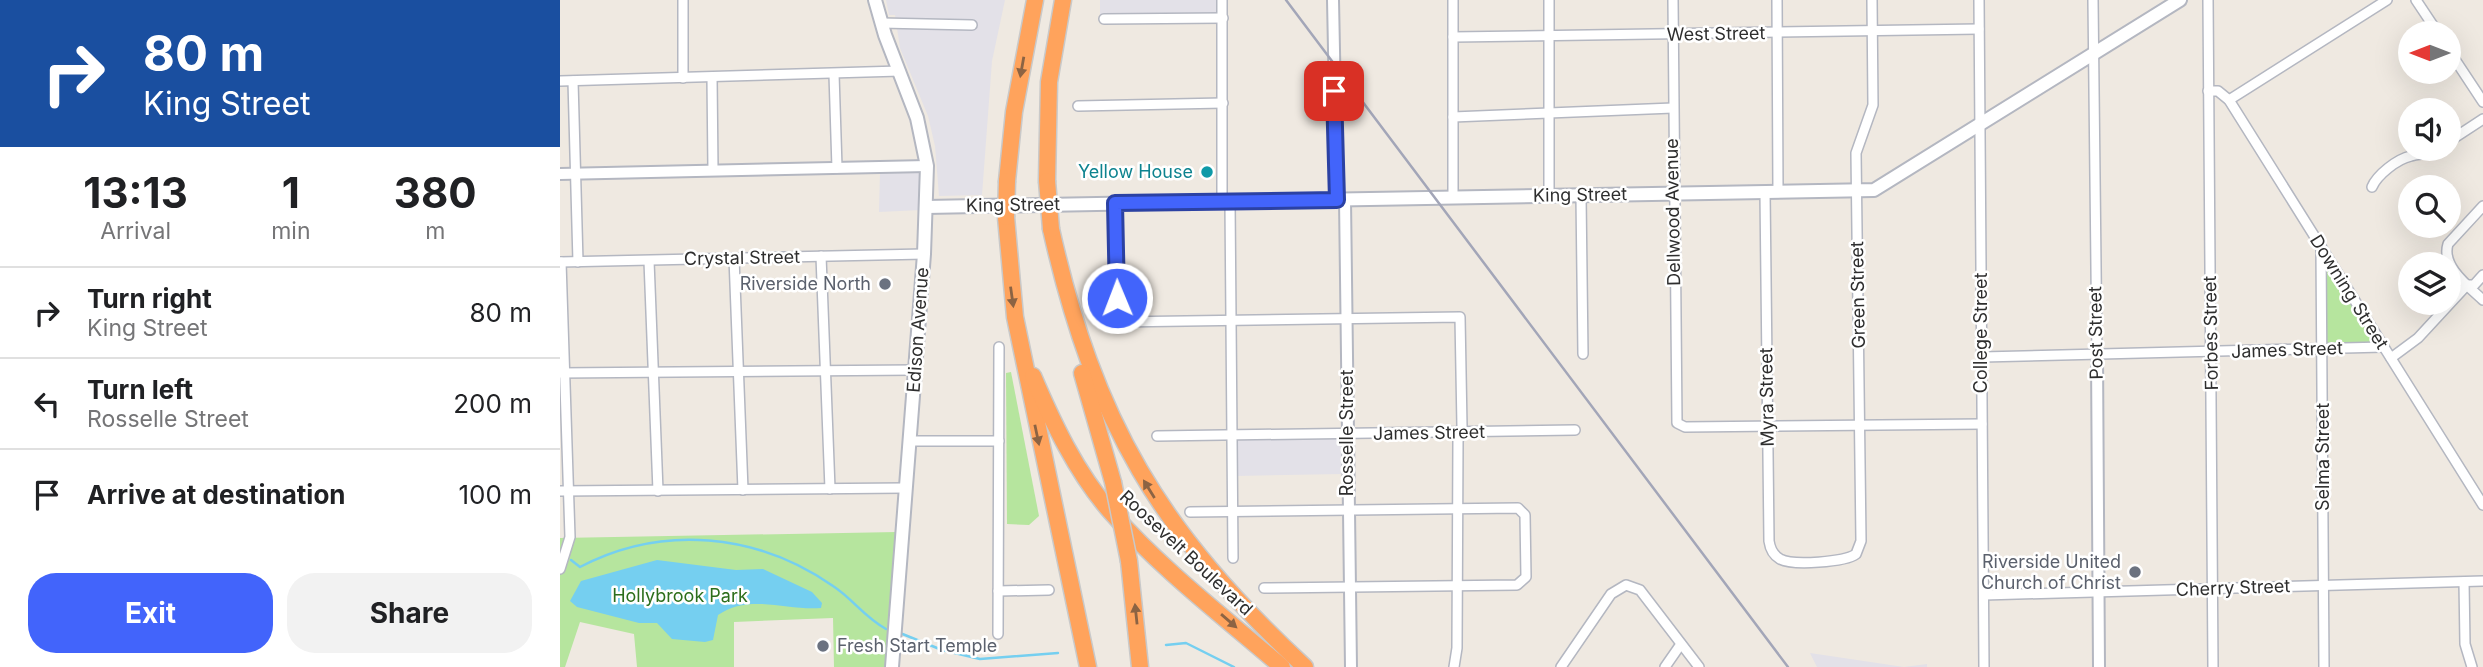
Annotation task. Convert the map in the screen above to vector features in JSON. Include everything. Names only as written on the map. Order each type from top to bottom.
[{"type":"highway","points":[[1035,0],[1012,126],[1007,181],[1006,217],[1012,295],[1087,663]]},
{"type":"highway","points":[[1063,0],[1049,82],[1047,181],[1051,229],[1065,309],[1113,482],[1129,561],[1140,667]]},
{"type":"highway","name":"Roosevelt Boulevard","points":[[1051,229],[1087,360],[1108,411],[1145,483],[1198,557],[1238,602],[1305,667]]},
{"type":"highway","name":"Roosevelt Boulevard","points":[[1020,344],[1075,462],[1110,511],[1178,577],[1282,667]]},
{"type":"main road","name":"Edison Avenue","points":[[875,0],[917,118],[926,166],[924,254],[892,667]]},
{"type":"main road","name":"King Street","points":[[926,207],[1874,190],[2180,0]]},
{"type":"street","points":[[683,0],[683,78]]},
{"type":"street","points":[[1222,0],[1226,202],[1232,321],[1233,558]]},
{"type":"street","name":"Rosselle Street","points":[[1333,0],[1346,321],[1351,667]]},
{"type":"street","points":[[1452,0],[1453,197]]},
{"type":"street","points":[[1549,0],[1549,196]]},
{"type":"street","name":"Dellwood Avenue","points":[[1673,0],[1672,194],[1677,424],[1685,427],[1768,426]]},
{"type":"street","name":"Myra Street","points":[[1777,0],[1768,426],[1770,547],[1780,559],[1819,561]]},
{"type":"street","name":"Green Street","points":[[1819,561],[1851,558],[1860,547],[1856,192],[1857,153],[1873,105],[1872,0]]},
{"type":"street","name":"College Street","points":[[1979,0],[1984,667]]},
{"type":"street","name":"Post Street","points":[[2093,0],[2099,667]]},
{"type":"street","name":"Forbes Street","points":[[2208,0],[2213,667]]},
{"type":"street","points":[[2208,91],[2218,91],[2229,100],[2387,0]]},
{"type":"street","points":[[2416,0],[2430,21]]},
{"type":"street","points":[[1104,19],[1223,18]]},
{"type":"street","points":[[881,23],[972,25]]},
{"type":"street","name":"West Street","points":[[1453,37],[1979,29]]},
{"type":"street","points":[[2461,69],[2483,102]]},
{"type":"street","points":[[560,81],[900,71]]},
{"type":"street","points":[[834,74],[837,168]]},
{"type":"street","points":[[712,78],[713,170]]},
{"type":"street","points":[[573,81],[578,262]]},
{"type":"street","name":"Downing Street","points":[[2229,100],[2483,505]]},
{"type":"street","points":[[1078,106],[1223,103]]},
{"type":"street","points":[[1453,117],[1673,108]]},
{"type":"street","points":[[2461,133],[2483,119]]},
{"type":"street","points":[[2372,187],[2375,179],[2401,161]]},
{"type":"street","points":[[560,174],[926,166]]},
{"type":"street","points":[[1581,195],[1583,354]]},
{"type":"street","points":[[1115,203],[1117,322],[1346,321],[1460,317],[1457,648],[1454,667]]},
{"type":"street","points":[[2483,206],[2448,244],[2446,251],[2448,262],[2483,300]]},
{"type":"street","name":"Selma Street","points":[[2321,247],[2324,667]]},
{"type":"street","name":"Crystal Street","points":[[560,262],[924,254]]},
{"type":"street","points":[[821,256],[830,489]]},
{"type":"street","points":[[734,258],[743,490]]},
{"type":"street","points":[[649,261],[658,491]]},
{"type":"street","points":[[560,262],[564,491],[569,544],[561,568]]},
{"type":"street","points":[[2391,358],[2418,338],[2467,285],[2474,285],[2483,275]]},
{"type":"street","points":[[998,634],[999,347]]},
{"type":"street","name":"James Street","points":[[1982,357],[2383,347]]},
{"type":"street","points":[[562,373],[915,370]]},
{"type":"street","points":[[1768,426],[1982,424]]},
{"type":"street","name":"James Street","points":[[1157,436],[1575,430]]},
{"type":"street","points":[[909,441],[999,441]]},
{"type":"street","points":[[564,491],[905,488]]},
{"type":"street","points":[[1190,512],[1518,508],[1525,515],[1525,577],[1517,584],[1264,588]]},
{"type":"street","name":"Cherry Street","points":[[1984,595],[2483,581]]},
{"type":"street","points":[[2464,582],[2465,644],[2472,667]]},
{"type":"street","points":[[1561,667],[1611,594],[1626,585],[1640,590],[1699,667]]},
{"type":"street","points":[[998,591],[1049,590]]},
{"type":"street","points":[[1665,667],[1681,644]]},
{"type":"shaded area","points":[[886,0],[1005,0],[992,61],[982,195],[939,196],[935,146],[928,116],[900,48],[895,15],[889,15]]},
{"type":"shaded area","points":[[1100,0],[1217,0],[1218,14],[1100,15]]},
{"type":"shaded area","points":[[916,170],[920,175],[921,210],[879,212],[880,171]]},
{"type":"shaded area","points":[[1340,436],[1343,439],[1343,474],[1235,476],[1235,441],[1238,439]]},
{"type":"shaded area","points":[[1810,653],[1904,667],[1817,667]]},
{"type":"shaded area","points":[[1927,664],[1927,667],[1904,667]]},
{"type":"green space","points":[[2327,265],[2377,344],[2326,345]]},
{"type":"green space","points":[[1011,372],[1039,516],[1029,525],[1007,524],[1006,373]]},
{"type":"green space","name":"Hollybrook Park","points":[[897,532],[887,667],[834,667],[833,618],[734,622],[734,667],[637,667],[634,634],[580,622],[565,667],[560,667],[560,538]]},
{"type":"water","points":[[657,560],[736,570],[763,569],[812,592],[822,603],[821,608],[742,605],[718,615],[713,640],[705,642],[672,639],[657,623],[639,623],[577,607],[570,601],[581,581]]},
{"type":"waterway","points":[[571,560],[580,567],[611,553],[643,544],[676,540],[709,540],[741,545],[804,568],[840,591],[886,629]]},
{"type":"waterway","points":[[900,633],[942,650],[980,659],[1058,653]]},
{"type":"waterway","points":[[1166,645],[1186,643],[1234,667]]},
{"type":"railway","points":[[1286,0],[1788,667]]},
{"type":"place","name":"Yellow House","points":[[1207,172]]},
{"type":"place","name":"Riverside North","points":[[885,284]]},
{"type":"place","name":"Riverside United Church of Christ","points":[[2135,572]]},
{"type":"place","name":"Fresh Start Temple","points":[[823,646]]},
{"type":"route","points":[[1117,298],[1115,203],[1337,200],[1334,91]]}]
